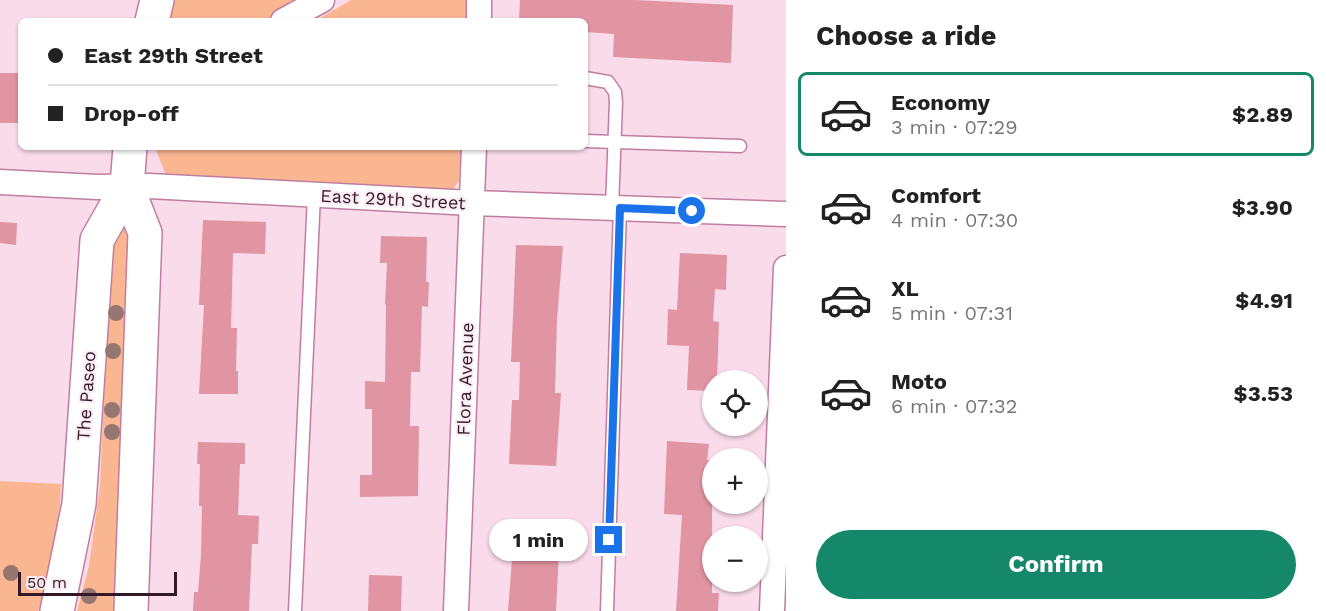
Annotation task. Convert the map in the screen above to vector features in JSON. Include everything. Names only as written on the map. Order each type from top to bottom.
[{"type":"main road","points":[[153,18],[157,0]]},
{"type":"main road","name":"The Paseo","points":[[57,611],[79,504],[97,240],[127,187],[130,150]]},
{"type":"main road","name":"The Paseo","points":[[127,187],[145,233],[131,611]]},
{"type":"street","points":[[289,18],[322,0]]},
{"type":"street","points":[[479,0],[479,18]]},
{"type":"street","name":"Flora Avenue","points":[[456,611],[474,150]]},
{"type":"street","name":"East 29th Street","points":[[0,182],[786,214]]},
{"type":"street","points":[[772,611],[786,268]]},
{"type":"lane","points":[[588,79],[608,82],[615,92],[616,208],[607,611]]},
{"type":"lane","points":[[588,141],[740,146]]},
{"type":"lane","points":[[295,611],[314,195]]},
{"type":"shaded area","points":[[171,0],[313,0],[313,18],[167,18]]},
{"type":"shaded area","points":[[351,0],[470,0],[468,18],[320,18]]},
{"type":"shaded area","points":[[156,150],[461,150],[459,181],[452,190],[167,178]]},
{"type":"shaded area","points":[[121,230],[130,230],[117,611],[77,611],[89,566],[100,486],[111,247]]},
{"type":"shaded area","points":[[0,481],[61,484],[51,585],[38,611],[0,611]]},
{"type":"building","points":[[520,0],[635,0],[733,5],[731,63],[613,57],[614,34],[588,32],[588,18],[519,18]]},
{"type":"building","points":[[0,73],[18,73],[18,123],[0,123]]},
{"type":"building","points":[[203,220],[266,222],[265,254],[233,253],[231,328],[237,328],[238,394],[199,394],[204,305],[199,305]]},
{"type":"building","points":[[0,222],[17,223],[16,245],[0,243]]},
{"type":"building","points":[[381,236],[427,237],[428,307],[422,306],[420,372],[411,372],[410,426],[419,426],[418,496],[360,497],[360,475],[372,475],[372,409],[365,409],[365,381],[385,382],[387,263],[380,263]]},
{"type":"building","points":[[516,245],[563,246],[557,320],[555,393],[561,393],[556,466],[509,464],[512,400],[519,400],[520,362],[511,362]]},
{"type":"building","points":[[680,253],[727,255],[726,290],[715,289],[713,321],[719,322],[717,370],[702,370],[702,391],[687,390],[689,346],[667,345],[668,309],[677,310]]},
{"type":"building","points":[[667,441],[709,444],[708,448],[702,448],[702,514],[712,514],[712,526],[702,526],[702,592],[719,593],[718,611],[676,611],[682,515],[664,514]]},
{"type":"building","points":[[198,442],[245,443],[245,464],[240,464],[238,515],[259,516],[258,544],[252,544],[249,611],[193,611],[194,592],[198,592],[201,555],[202,506],[199,506]]},
{"type":"building","points":[[511,530],[560,532],[556,611],[508,611],[512,559],[510,558]]},
{"type":"building","points":[[369,575],[402,576],[401,611],[368,611]]},
{"type":"route","points":[[609,540],[620,208],[692,211]]}]
